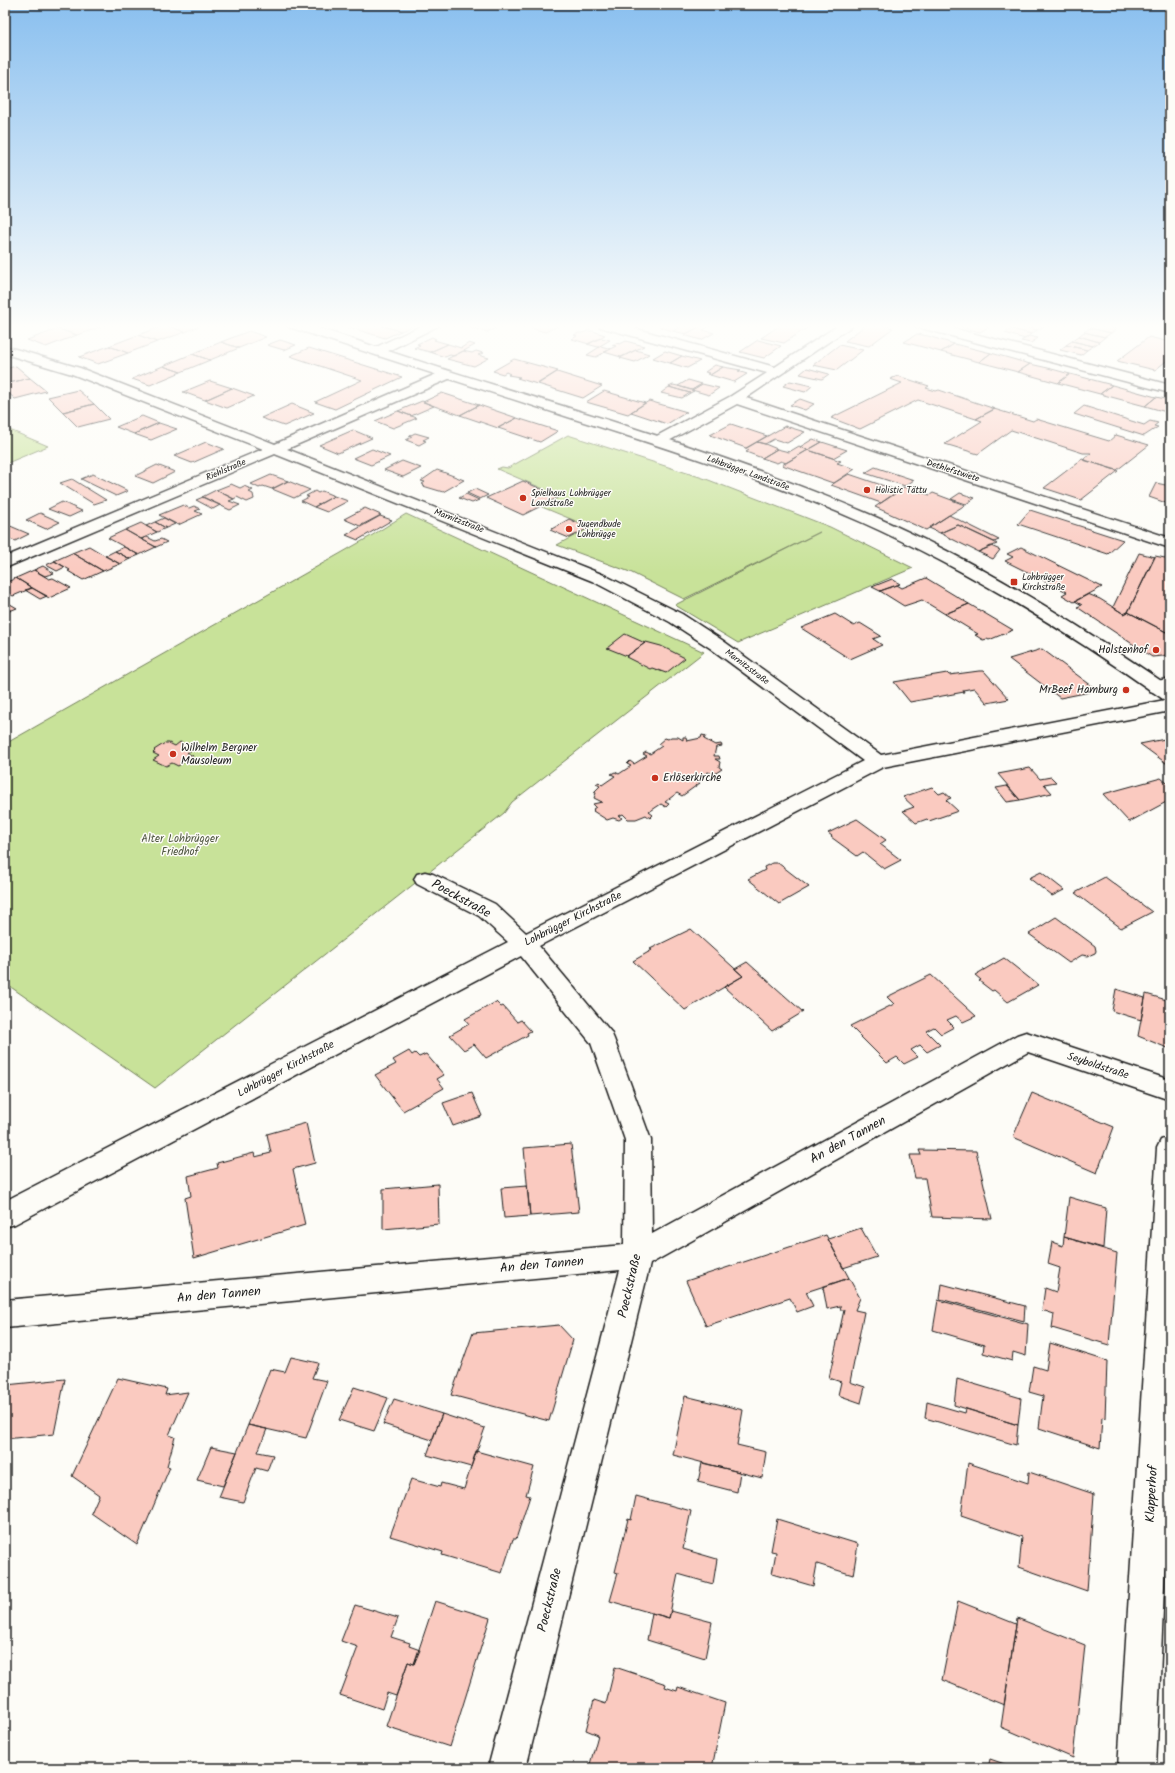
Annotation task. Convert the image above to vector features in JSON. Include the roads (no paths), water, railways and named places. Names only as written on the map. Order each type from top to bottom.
[{"type":"street","name":"Marnitzstraße","points":[[168,407],[591,575],[676,618],[716,644],[878,762]]},
{"type":"street","name":"Riehlstraße","points":[[5,563],[276,449],[372,407]]},
{"type":"street","name":"Lohbrügger Landstraße","points":[[550,407],[757,474],[865,519],[969,570],[1016,596],[1166,688]]},
{"type":"street","points":[[658,441],[722,407]]},
{"type":"street","name":"Dethlefstwiete","points":[[759,407],[1170,543]]},
{"type":"street","name":"Lohbrügger Kirchstraße","points":[[5,1215],[524,944],[878,762],[1170,705]]},
{"type":"street","name":"Poeckstraße","points":[[424,879],[487,910],[524,944],[602,1039],[638,1140],[638,1256],[507,1768]]},
{"type":"street","name":"An den Tannen","points":[[5,1314],[638,1256],[1026,1042]]},
{"type":"street","name":"Seyboldstraße","points":[[1026,1042],[1170,1090]]},
{"type":"street","name":"Klapperhof","points":[[1137,1768],[1170,1148]]},
{"type":"place","name":"Holistic Tättu","points":[[867,490]]},
{"type":"place","name":"Spielhaus Lohbrügger Landstraße","points":[[523,498]]},
{"type":"place","name":"Jugendbude Lohbrügge","points":[[569,529]]},
{"type":"place","name":"Lohbrügger Kirchstraße","points":[[1014,582]]},
{"type":"place","name":"Holstenhof","points":[[1156,650]]},
{"type":"place","name":"MrBeef Hamburg","points":[[1126,690]]},
{"type":"place","name":"Wilhelm Bergner Mausoleum","points":[[173,754]]},
{"type":"place","name":"Erlöserkirche","points":[[655,778]]},
{"type":"park label","name":"Alter Lohbrügger Friedhof","points":[[180,845]]}]
